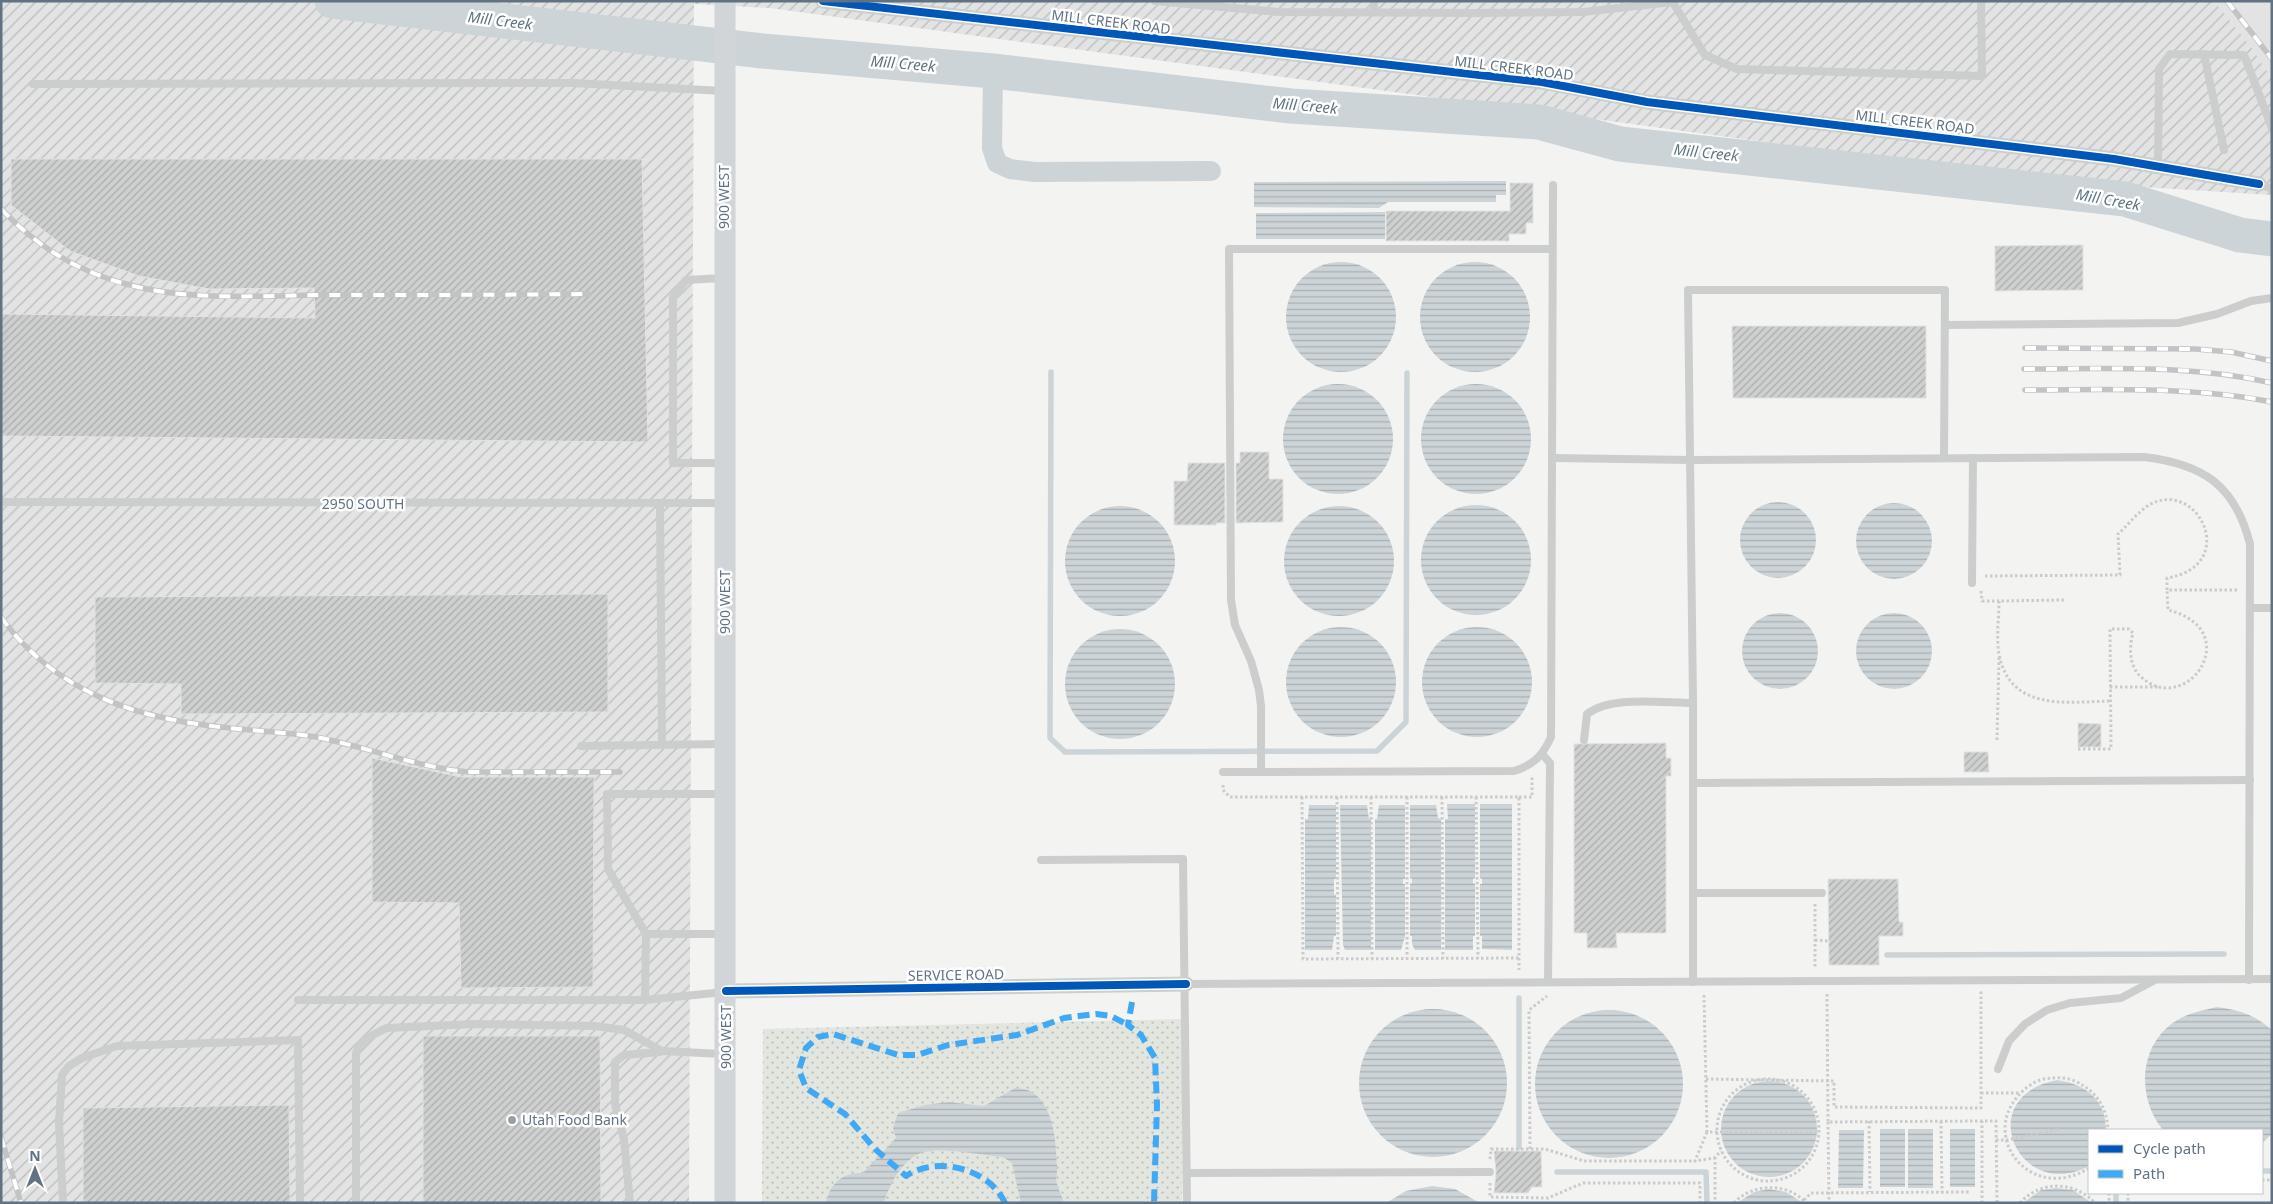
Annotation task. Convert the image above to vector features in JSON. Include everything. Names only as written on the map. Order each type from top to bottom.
[{"type":"main road","name":"900 WEST","points":[[725,1],[725,1203]]},
{"type":"street","name":"MILL CREEK ROAD","points":[[823,1],[1542,82],[1647,102],[2114,159],[2265,187]]},
{"type":"street","name":"SERVICE ROAD","points":[[726,991],[1186,984]]},
{"type":"lane","points":[[1154,1],[1279,12],[1583,12],[1672,2],[1706,55],[1737,69],[1982,76],[1981,1]]},
{"type":"lane","points":[[1374,1],[1374,12]]},
{"type":"lane","points":[[2158,166],[2159,69],[2170,54],[2244,55],[2272,128]]},
{"type":"lane","points":[[2204,54],[2224,150]]},
{"type":"lane","points":[[33,84],[573,83],[724,91]]},
{"type":"lane","points":[[1223,772],[1514,771],[1532,764],[1542,754],[1551,737],[1552,185]]},
{"type":"lane","points":[[1261,772],[1261,706],[1256,674],[1237,631],[1231,600],[1230,249],[1552,249]]},
{"type":"lane","points":[[724,278],[686,280],[673,297],[673,463],[724,463]]},
{"type":"lane","points":[[1693,982],[1693,703],[1688,290],[1945,290],[1944,458]]},
{"type":"lane","points":[[1945,325],[2171,324],[2217,314],[2251,301],[2272,298]]},
{"type":"lane","points":[[1552,458],[1691,460],[2144,457],[2168,460],[2203,472],[2218,484],[2240,513],[2250,544],[2249,980]]},
{"type":"lane","points":[[1972,458],[1975,578]]},
{"type":"lane","name":"2950 SOUTH","points":[[1,502],[725,503]]},
{"type":"lane","points":[[660,504],[662,745]]},
{"type":"lane","points":[[2250,608],[2272,608]]},
{"type":"lane","points":[[1584,740],[1587,714],[1596,708],[1611,703],[1693,703]]},
{"type":"lane","points":[[581,746],[725,744]]},
{"type":"lane","points":[[1542,754],[1550,763],[1548,982]]},
{"type":"lane","points":[[1693,783],[2250,780]]},
{"type":"lane","points":[[644,1000],[646,934],[608,869],[607,794],[726,794]]},
{"type":"lane","points":[[1040,860],[1183,859],[1186,984],[1187,1203]]},
{"type":"lane","points":[[1693,893],[1818,893]]},
{"type":"lane","points":[[646,934],[726,934]]},
{"type":"lane","points":[[1186,984],[2272,979]]},
{"type":"lane","points":[[1998,1069],[2009,1042],[2025,1024],[2047,1010],[2070,1003],[2121,998],[2154,980]]},
{"type":"lane","points":[[298,1000],[644,1000],[726,991]]},
{"type":"lane","points":[[356,1203],[356,1054],[358,1047],[373,1034],[386,1028],[408,1026],[595,1026],[624,1030],[662,1052]]},
{"type":"lane","points":[[62,1203],[59,1122],[62,1075],[69,1066],[82,1058],[117,1046],[298,1040],[300,1203]]},
{"type":"lane","points":[[630,1203],[624,1144],[615,1104],[615,1062],[624,1055],[662,1052],[726,1054]]},
{"type":"lane","points":[[1187,1173],[1490,1172]]},
{"type":"path","points":[[2064,600],[1982,600],[1975,578],[2120,576],[2118,534],[2149,505],[2168,501],[2190,507],[2204,525],[2207,538],[2202,559],[2196,566],[2181,576],[2167,578],[2168,610],[2186,615],[2193,620],[2204,635],[2206,646],[2204,664],[2192,679],[2174,687],[2110,687]]},
{"type":"path","points":[[2167,590],[2250,590]]},
{"type":"path","points":[[1998,740],[1999,600]]},
{"type":"path","points":[[2078,749],[2111,749],[2110,629],[2129,629],[2133,633],[2130,654],[2137,673],[2145,681],[2164,687]]},
{"type":"path","points":[[1999,654],[2010,680],[2019,690],[2029,696],[2050,702],[2110,701]]},
{"type":"path","points":[[1223,772],[1223,790],[1230,797],[1532,797],[1532,764]]},
{"type":"path","points":[[1302,797],[1303,959],[1519,958]]},
{"type":"path","points":[[1337,797],[1338,958]]},
{"type":"path","points":[[1371,797],[1372,958]]},
{"type":"path","points":[[1407,797],[1407,958]]},
{"type":"path","points":[[1442,797],[1443,958]]},
{"type":"path","points":[[1476,797],[1478,958]]},
{"type":"path","points":[[1519,797],[1519,982]]},
{"type":"path","points":[[1815,981],[1818,893]]},
{"type":"path","points":[[1815,940],[1829,941]]},
{"type":"path","points":[[1827,981],[1829,1203]]},
{"type":"path","points":[[1706,1079],[1834,1081],[1834,1107],[1981,1108],[1981,981]]},
{"type":"path","points":[[1530,1149],[1529,1010],[1549,994],[1548,982]]},
{"type":"path","points":[[1695,1161],[1707,1132],[1704,982]]},
{"type":"path","points":[[2088,1169],[2077,1176],[2057,1180],[2043,1178],[2028,1171],[2017,1161],[2007,1140],[2007,1114],[2014,1100],[2020,1093],[2039,1080],[2055,1077],[2073,1079],[2088,1088],[2100,1101],[2107,1117],[2108,1129]]},
{"type":"path","points":[[1767,1079],[1784,1081],[1800,1089],[1812,1102],[1818,1119],[1819,1132],[1814,1153],[1803,1168],[1788,1177],[1770,1181],[1754,1180],[1740,1173],[1728,1162],[1721,1151],[1716,1132],[1718,1116],[1725,1101],[1736,1089],[1750,1081],[1767,1079]]},
{"type":"path","points":[[1981,1093],[2020,1093]]},
{"type":"path","points":[[1870,1121],[1870,1192]]},
{"type":"path","points":[[1941,1121],[1942,1192]]},
{"type":"path","points":[[1982,1121],[1982,1203]]},
{"type":"path","points":[[1828,1122],[1996,1121],[1997,1203]]},
{"type":"path","points":[[1996,1140],[2007,1140],[2060,1129]]},
{"type":"path","points":[[1707,1132],[1819,1132]]},
{"type":"path","points":[[1700,1203],[1700,1183],[1583,1183],[1548,1198],[1490,1198],[1491,1149],[1545,1149],[1584,1162],[1695,1161],[1715,1157],[1721,1151]]},
{"type":"path","points":[[1715,1157],[1715,1203]]},
{"type":"path","points":[[2057,1180],[2057,1186]]},
{"type":"path","points":[[1770,1181],[1770,1188]]},
{"type":"path","points":[[2020,1203],[2026,1196],[2040,1188],[2057,1186],[2073,1188],[2089,1196],[2095,1203]]},
{"type":"path","points":[[1734,1203],[1752,1190],[1770,1188],[1786,1189],[1805,1202],[1811,1193],[1971,1192]]},
{"type":"shaded area","points":[[1,1],[2214,1],[2251,47],[2272,79],[2272,195],[2062,182],[770,8],[694,4],[689,1203],[1,1203]]},
{"type":"shaded area","points":[[2214,1],[2272,1],[2272,79],[2251,47]]},
{"type":"shaded area","points":[[1506,181],[1506,195],[1496,195],[1496,202],[1388,202],[1379,208],[1254,207],[1254,182]]},
{"type":"shaded area","points":[[1385,212],[1385,239],[1256,239],[1256,213]]},
{"type":"shaded area","points":[[1341,262],[1362,266],[1380,278],[1392,296],[1396,317],[1392,338],[1380,356],[1362,368],[1341,372],[1320,368],[1302,356],[1290,338],[1286,317],[1290,296],[1302,278],[1320,266]]},
{"type":"shaded area","points":[[1475,262],[1496,266],[1514,278],[1526,296],[1530,317],[1526,338],[1514,356],[1496,368],[1475,372],[1454,368],[1436,356],[1424,338],[1420,317],[1424,296],[1436,278],[1454,266]]},
{"type":"shaded area","points":[[1338,384],[1359,388],[1377,400],[1389,418],[1393,439],[1389,460],[1377,478],[1359,490],[1338,494],[1317,490],[1299,478],[1287,460],[1283,439],[1287,418],[1299,400],[1317,388]]},
{"type":"shaded area","points":[[1476,384],[1497,388],[1515,400],[1527,418],[1531,439],[1527,460],[1515,478],[1497,490],[1476,494],[1455,490],[1437,478],[1425,460],[1421,439],[1425,418],[1437,400],[1455,388]]},
{"type":"shaded area","points":[[1778,502],[1793,505],[1805,513],[1813,525],[1816,540],[1813,555],[1805,567],[1793,575],[1778,578],[1763,575],[1751,567],[1743,555],[1740,540],[1743,525],[1751,513],[1763,505]]},
{"type":"shaded area","points":[[1894,503],[1909,506],[1921,514],[1929,526],[1932,541],[1929,556],[1921,568],[1909,576],[1894,579],[1879,576],[1867,568],[1859,556],[1856,541],[1859,526],[1867,514],[1879,506]]},
{"type":"shaded area","points":[[1476,505],[1497,509],[1515,521],[1527,539],[1531,560],[1527,581],[1515,599],[1497,611],[1476,615],[1455,611],[1437,599],[1425,581],[1421,560],[1425,539],[1437,521],[1455,509]]},
{"type":"shaded area","points":[[1120,506],[1141,510],[1159,522],[1171,540],[1175,561],[1171,582],[1159,600],[1141,612],[1120,616],[1099,612],[1081,600],[1069,582],[1065,561],[1069,540],[1081,522],[1099,510]]},
{"type":"shaded area","points":[[1339,506],[1360,510],[1378,522],[1390,540],[1394,561],[1390,582],[1378,600],[1360,612],[1339,616],[1318,612],[1300,600],[1288,582],[1284,561],[1288,540],[1300,522],[1318,510]]},
{"type":"shaded area","points":[[1780,613],[1795,616],[1807,624],[1815,636],[1818,651],[1815,666],[1807,678],[1795,686],[1780,689],[1765,686],[1753,678],[1745,666],[1742,651],[1745,636],[1753,624],[1765,616]]},
{"type":"shaded area","points":[[1894,613],[1909,616],[1921,624],[1929,636],[1932,651],[1929,666],[1921,678],[1909,686],[1894,689],[1879,686],[1867,678],[1859,666],[1856,651],[1859,636],[1867,624],[1879,616]]},
{"type":"shaded area","points":[[1341,627],[1362,631],[1380,643],[1392,661],[1396,682],[1392,703],[1380,721],[1362,733],[1341,737],[1320,733],[1302,721],[1290,703],[1286,682],[1290,661],[1302,643],[1320,631]]},
{"type":"shaded area","points":[[1477,627],[1498,631],[1516,643],[1528,661],[1532,682],[1528,703],[1516,721],[1498,733],[1477,737],[1456,733],[1438,721],[1426,703],[1422,682],[1426,661],[1438,643],[1456,631]]},
{"type":"shaded area","points":[[1120,629],[1141,633],[1159,645],[1171,663],[1175,684],[1171,705],[1159,723],[1141,735],[1120,739],[1099,735],[1081,723],[1069,705],[1065,684],[1069,663],[1081,645],[1099,633]]},
{"type":"shaded area","points":[[1447,804],[1475,804],[1475,878],[1473,883],[1475,884],[1475,936],[1473,936],[1473,950],[1445,950],[1445,819],[1448,819]]},
{"type":"shaded area","points":[[1480,804],[1512,804],[1512,950],[1482,949],[1482,936],[1480,936],[1480,884],[1482,884],[1482,879],[1480,878]]},
{"type":"shaded area","points":[[1309,805],[1336,805],[1336,879],[1334,879],[1334,894],[1336,895],[1336,936],[1334,936],[1332,950],[1305,950],[1305,819],[1308,819]]},
{"type":"shaded area","points":[[1340,805],[1367,805],[1369,819],[1371,819],[1371,950],[1345,950],[1343,945]]},
{"type":"shaded area","points":[[1379,805],[1405,805],[1405,879],[1403,879],[1403,884],[1405,884],[1405,936],[1401,950],[1375,950],[1375,819],[1377,819]]},
{"type":"shaded area","points":[[1410,805],[1436,805],[1438,818],[1441,819],[1441,950],[1415,950],[1412,944],[1412,936],[1410,936],[1410,884],[1412,879],[1410,878]]},
{"type":"shaded area","points":[[2217,1007],[2232,1010],[2259,1020],[2272,1030],[2272,1134],[2263,1142],[2263,1129],[2162,1129],[2155,1118],[2149,1105],[2146,1090],[2147,1062],[2159,1036],[2170,1025],[2192,1013]]},
{"type":"shaded area","points":[[1433,1009],[1448,1010],[1461,1014],[1486,1030],[1502,1055],[1506,1068],[1506,1098],[1502,1111],[1486,1136],[1461,1152],[1448,1156],[1433,1157],[1418,1156],[1405,1152],[1380,1136],[1364,1111],[1360,1098],[1359,1083],[1360,1068],[1364,1055],[1380,1030],[1405,1014],[1418,1010]]},
{"type":"shaded area","points":[[1609,1010],[1637,1015],[1662,1031],[1678,1056],[1683,1084],[1678,1112],[1662,1137],[1637,1153],[1609,1158],[1581,1153],[1556,1137],[1540,1112],[1535,1084],[1540,1056],[1556,1031],[1581,1015]]},
{"type":"shaded area","points":[[1184,1019],[1182,1203],[762,1203],[763,1029]]},
{"type":"shaded area","points":[[2057,1080],[2077,1085],[2092,1095],[2098,1102],[2105,1119],[2106,1129],[2088,1129],[2088,1166],[2064,1174],[2042,1171],[2025,1160],[2014,1143],[2011,1124],[2016,1106],[2031,1090]]},
{"type":"shaded area","points":[[1769,1081],[1787,1084],[1803,1095],[1814,1111],[1817,1129],[1814,1147],[1803,1163],[1787,1174],[1769,1177],[1751,1174],[1735,1163],[1724,1147],[1721,1129],[1724,1111],[1735,1095],[1751,1084]]},
{"type":"shaded area","points":[[1015,1088],[1027,1090],[1037,1096],[1050,1116],[1055,1141],[1056,1182],[1064,1203],[1021,1203],[1012,1163],[1003,1157],[941,1150],[924,1152],[910,1159],[898,1172],[884,1203],[826,1203],[834,1184],[838,1180],[849,1174],[863,1173],[896,1138],[893,1128],[898,1113],[925,1105],[949,1102],[984,1106]]},
{"type":"shaded area","points":[[1880,1129],[1905,1129],[1905,1187],[1880,1187]]},
{"type":"shaded area","points":[[1908,1129],[1933,1129],[1933,1188],[1908,1188]]},
{"type":"shaded area","points":[[1950,1129],[1975,1129],[1975,1187],[1950,1187]]},
{"type":"shaded area","points":[[1839,1130],[1864,1130],[1863,1188],[1838,1188]]},
{"type":"shaded area","points":[[1432,1186],[1455,1189],[1480,1203],[1386,1203],[1406,1191]]},
{"type":"shaded area","points":[[2056,1188],[2073,1190],[2092,1203],[2023,1203],[2041,1190]]},
{"type":"shaded area","points":[[1769,1189],[1786,1192],[1803,1203],[1737,1203],[1754,1192]]},
{"type":"building","points":[[11,159],[642,159],[648,442],[1,436],[1,314],[315,318],[314,288],[209,289],[139,276],[70,251],[11,205]]},
{"type":"building","points":[[1510,183],[1533,183],[1533,223],[1526,223],[1526,234],[1509,234],[1509,241],[1386,241],[1386,211],[1510,211]]},
{"type":"building","points":[[2083,245],[2083,290],[1995,291],[1995,246]]},
{"type":"building","points":[[1732,326],[1926,326],[1926,398],[1733,398]]},
{"type":"building","points":[[1240,452],[1269,452],[1269,479],[1283,479],[1283,522],[1236,523],[1236,463],[1240,463]]},
{"type":"building","points":[[1188,463],[1225,463],[1225,523],[1216,523],[1216,525],[1174,525],[1174,481],[1187,481]]},
{"type":"building","points":[[608,594],[608,712],[181,714],[181,684],[95,683],[95,597]]},
{"type":"building","points":[[2078,723],[2101,724],[2101,747],[2078,747]]},
{"type":"building","points":[[1666,743],[1666,758],[1671,758],[1671,776],[1666,776],[1666,933],[1616,933],[1617,948],[1587,948],[1587,933],[1574,933],[1574,744]]},
{"type":"building","points":[[1964,752],[1988,752],[1989,772],[1964,772]]},
{"type":"building","points":[[372,758],[461,777],[594,777],[593,987],[461,988],[459,903],[372,902]]},
{"type":"building","points":[[1828,879],[1898,879],[1899,922],[1903,922],[1903,936],[1879,936],[1879,965],[1829,965]]},
{"type":"building","name":"Utah Food Bank","points":[[423,1036],[600,1036],[601,1203],[423,1203]]},
{"type":"building","points":[[289,1105],[290,1203],[83,1203],[83,1108]]},
{"type":"building","points":[[1494,1151],[1541,1151],[1542,1187],[1532,1187],[1528,1193],[1494,1193],[1496,1172]]},
{"type":"waterway","name":"Mill Creek","points":[[332,1],[763,51],[993,71],[1291,106],[1539,122],[1620,144],[2125,199],[2240,235],[2272,239]]},
{"type":"waterway","points":[[993,71],[992,148],[997,163],[1010,169],[1035,172],[1211,171]]},
{"type":"waterway","points":[[1051,372],[1050,738],[1065,752],[1377,751],[1406,722],[1407,373]]},
{"type":"waterway","points":[[1887,955],[2224,954]]},
{"type":"waterway","points":[[1519,998],[1519,1147]]},
{"type":"waterway","points":[[2263,1171],[2272,1171]]},
{"type":"waterway","points":[[1557,1172],[1706,1172],[1707,1203]]},
{"type":"waterway","points":[[2116,1194],[2116,1203]]},
{"type":"railway","points":[[2227,1],[2272,59]]},
{"type":"railway","points":[[1,209],[43,246],[90,272],[126,284],[172,293],[220,296],[588,294]]},
{"type":"railway","points":[[2025,348],[2195,349],[2231,352],[2272,361]]},
{"type":"railway","points":[[2024,369],[2117,368],[2179,370],[2241,377],[2272,383]]},
{"type":"railway","points":[[2025,390],[2180,391],[2211,393],[2272,402]]},
{"type":"railway","points":[[1,617],[22,643],[71,682],[127,708],[157,716],[189,723],[316,737],[429,766],[468,772],[620,772]]},
{"type":"railway","points":[[1,1137],[21,1203]]},
{"type":"marked path","points":[[1132,1002],[1128,1025],[1141,1035],[1155,1058],[1157,1105],[1154,1203]]},
{"type":"marked path","points":[[1005,1203],[998,1191],[988,1181],[962,1169],[947,1166],[932,1167],[906,1176],[875,1149],[845,1114],[806,1088],[799,1070],[806,1048],[818,1037],[833,1034],[898,1055],[917,1055],[948,1045],[1017,1035],[1064,1018],[1096,1014],[1111,1016],[1128,1025]]},
{"type":"cycle path","points":[[823,1],[1542,82],[1647,102],[2114,159],[2259,184]]},
{"type":"cycle path","points":[[726,991],[1186,984]]},
{"type":"place","name":"Utah Food Bank","points":[[512,1120]]}]
